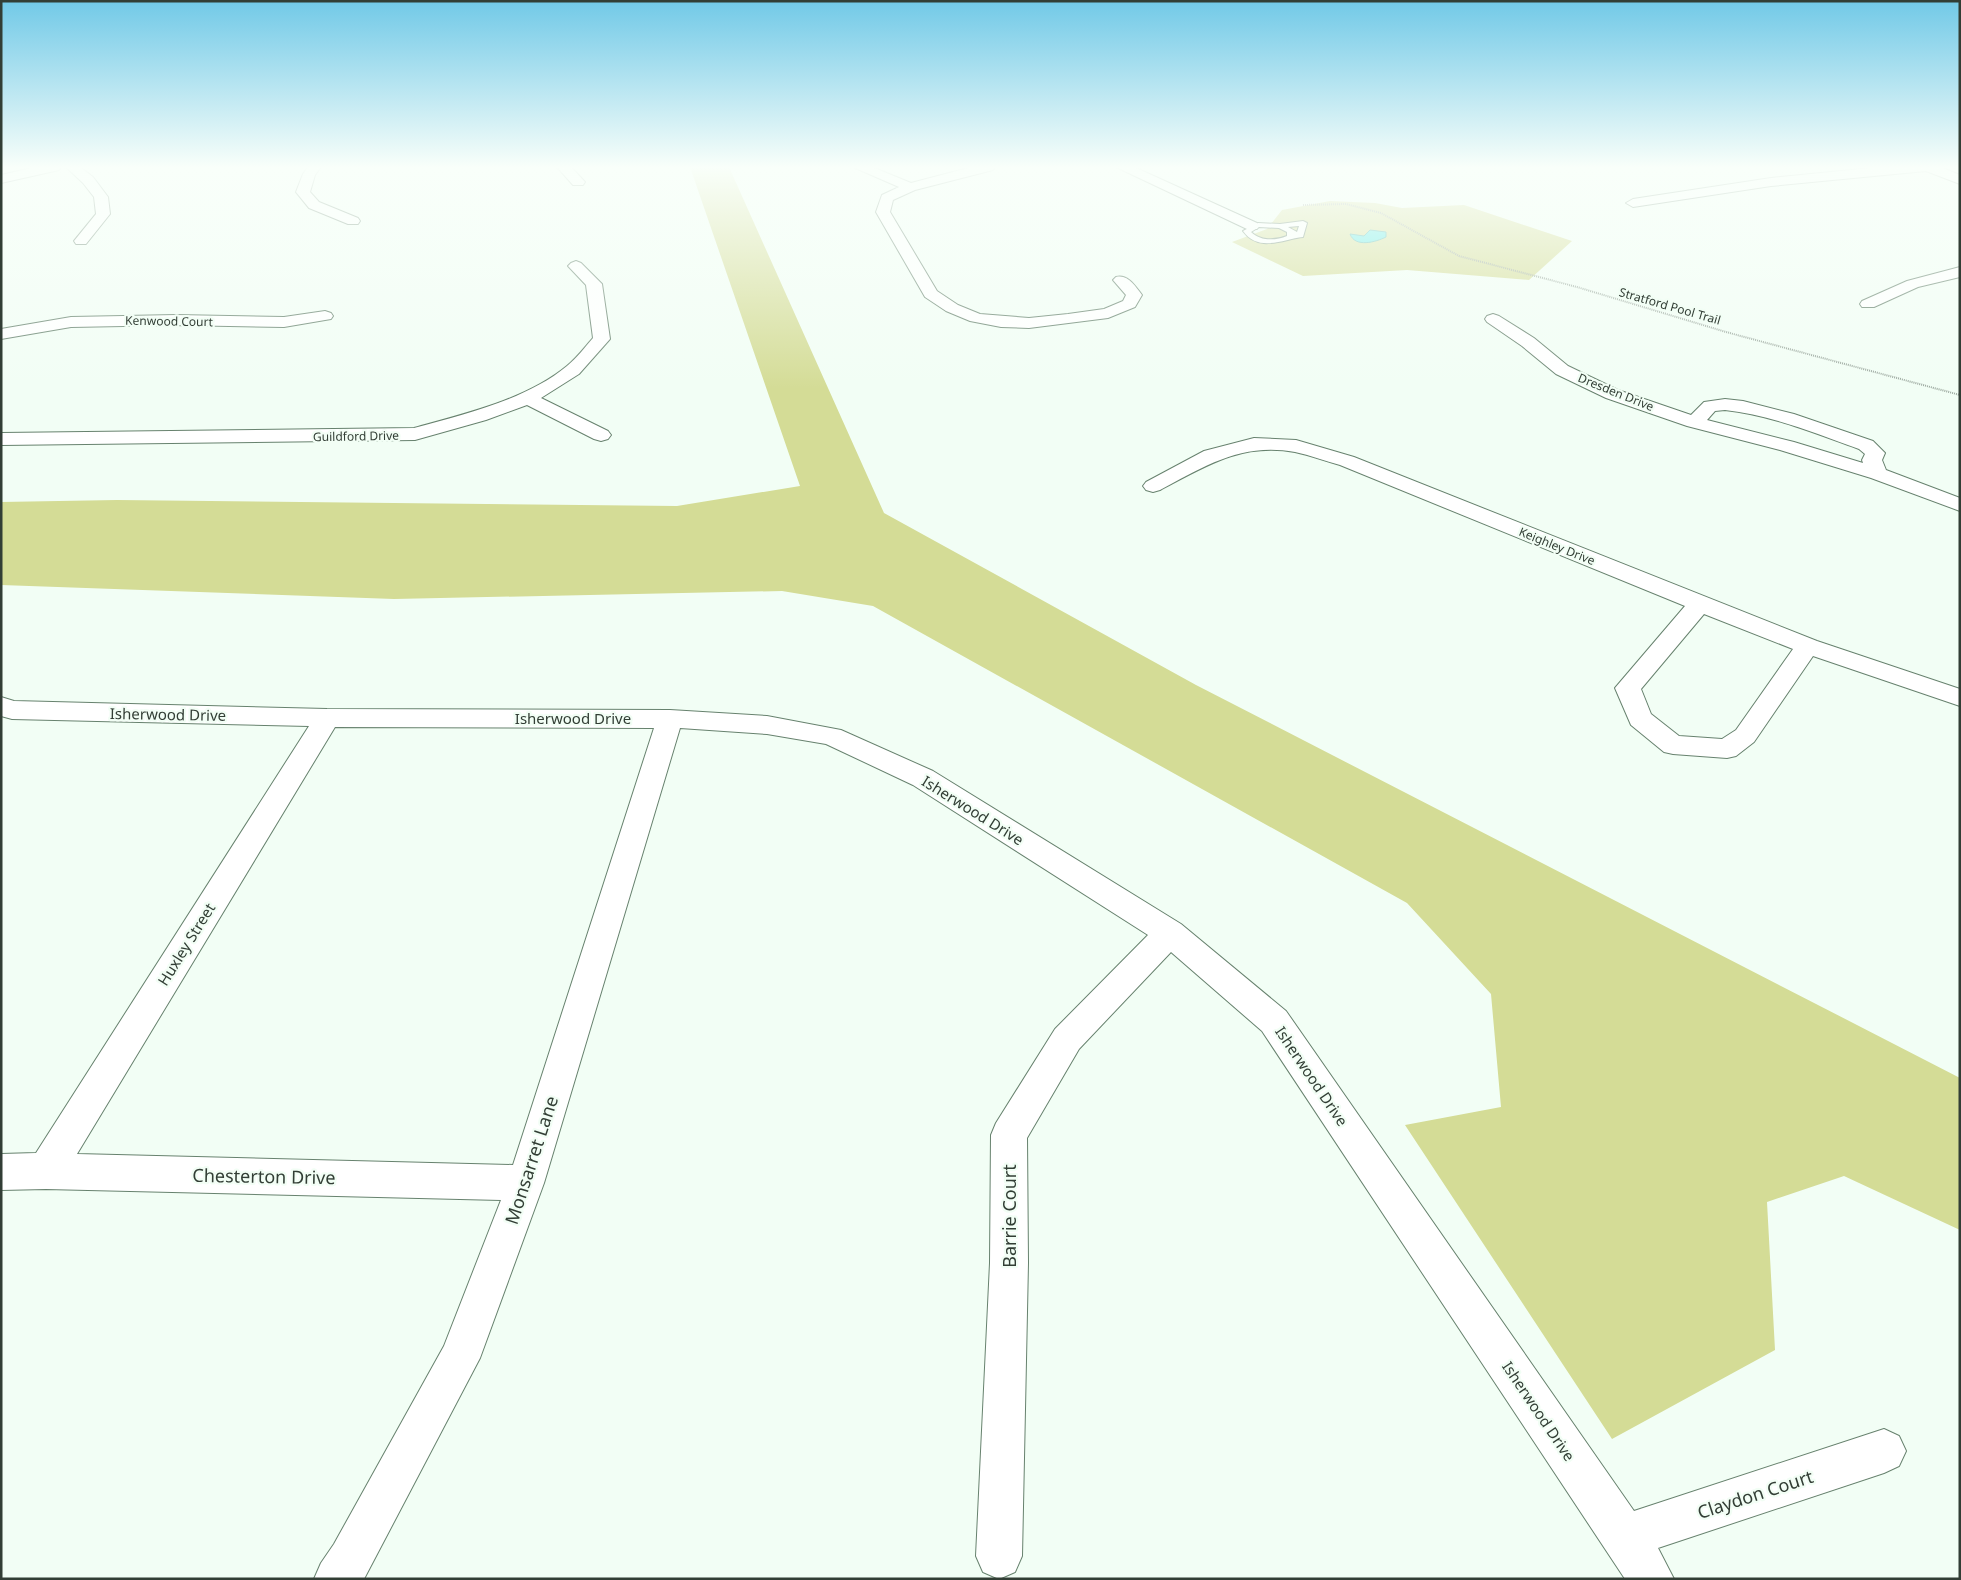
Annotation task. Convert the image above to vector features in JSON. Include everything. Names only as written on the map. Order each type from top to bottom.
[{"type":"street","points":[[899,241],[931,294],[952,308],[976,318],[1001,322],[1029,323],[1108,313],[1129,304],[1134,294],[1121,280]]},
{"type":"street","name":"Guildford Drive","points":[[1,439],[414,434],[479,416],[528,398],[573,370],[602,339],[594,284],[576,266]]},
{"type":"street","points":[[1868,304],[1891,291],[1930,277],[1960,272]]},
{"type":"street","name":"Kenwood Court","points":[[6,339],[70,322],[176,320],[284,322],[325,316]]},
{"type":"street","name":"Dresden Drive","points":[[1493,319],[1528,342],[1562,370],[1612,394],[1694,422],[1787,446],[1878,474],[1960,505]]},
{"type":"street","points":[[528,398],[601,434]]},
{"type":"street","points":[[1694,422],[1709,407],[1727,404],[1764,412],[1866,445],[1876,453],[1872,460],[1878,474]]},
{"type":"street","name":"Keighley Drive","points":[[1154,486],[1211,455],[1254,444],[1296,446],[1347,461],[1808,646],[1960,698]]},
{"type":"street","points":[[1700,604],[1628,688],[1640,719],[1673,745],[1727,749],[1745,736],[1808,646]]},
{"type":"street","name":"Isherwood Drive","points":[[5,711],[327,718],[670,718],[767,725],[832,736],[923,778],[1170,933],[1274,1020],[1625,1536],[1651,1579]]},
{"type":"street","name":"Huxley Street","points":[[46,1171],[327,718]]},
{"type":"street","name":"Monsarret Lane","points":[[337,1579],[350,1560],[460,1358],[526,1183],[670,718]]},
{"type":"street","name":"Barrie Court","points":[[999,1556],[1009,1263],[1010,1135],[1067,1038],[1170,933]]},
{"type":"street","name":"Chesterton Drive","points":[[1,1172],[46,1171],[526,1183]]},
{"type":"street","name":"Claydon Court","points":[[1625,1536],[1884,1451]]},
{"type":"path","name":"Stratford Pool Trail","points":[[1431,241],[1459,256],[1577,287],[1717,329],[1960,395]]},
{"type":"green space","points":[[715,241],[762,241],[884,513],[1196,685],[1960,1078],[1960,1230],[1844,1176],[1767,1202],[1775,1350],[1612,1439],[1405,1125],[1501,1107],[1491,994],[1407,903],[873,606],[782,591],[394,599],[1,585],[1,502],[117,500],[677,506],[800,486]]},
{"type":"green space","points":[[1572,241],[1529,280],[1407,270],[1303,276],[1232,242]]},
{"type":"water","points":[[1356,241],[1378,241],[1366,243]]}]
